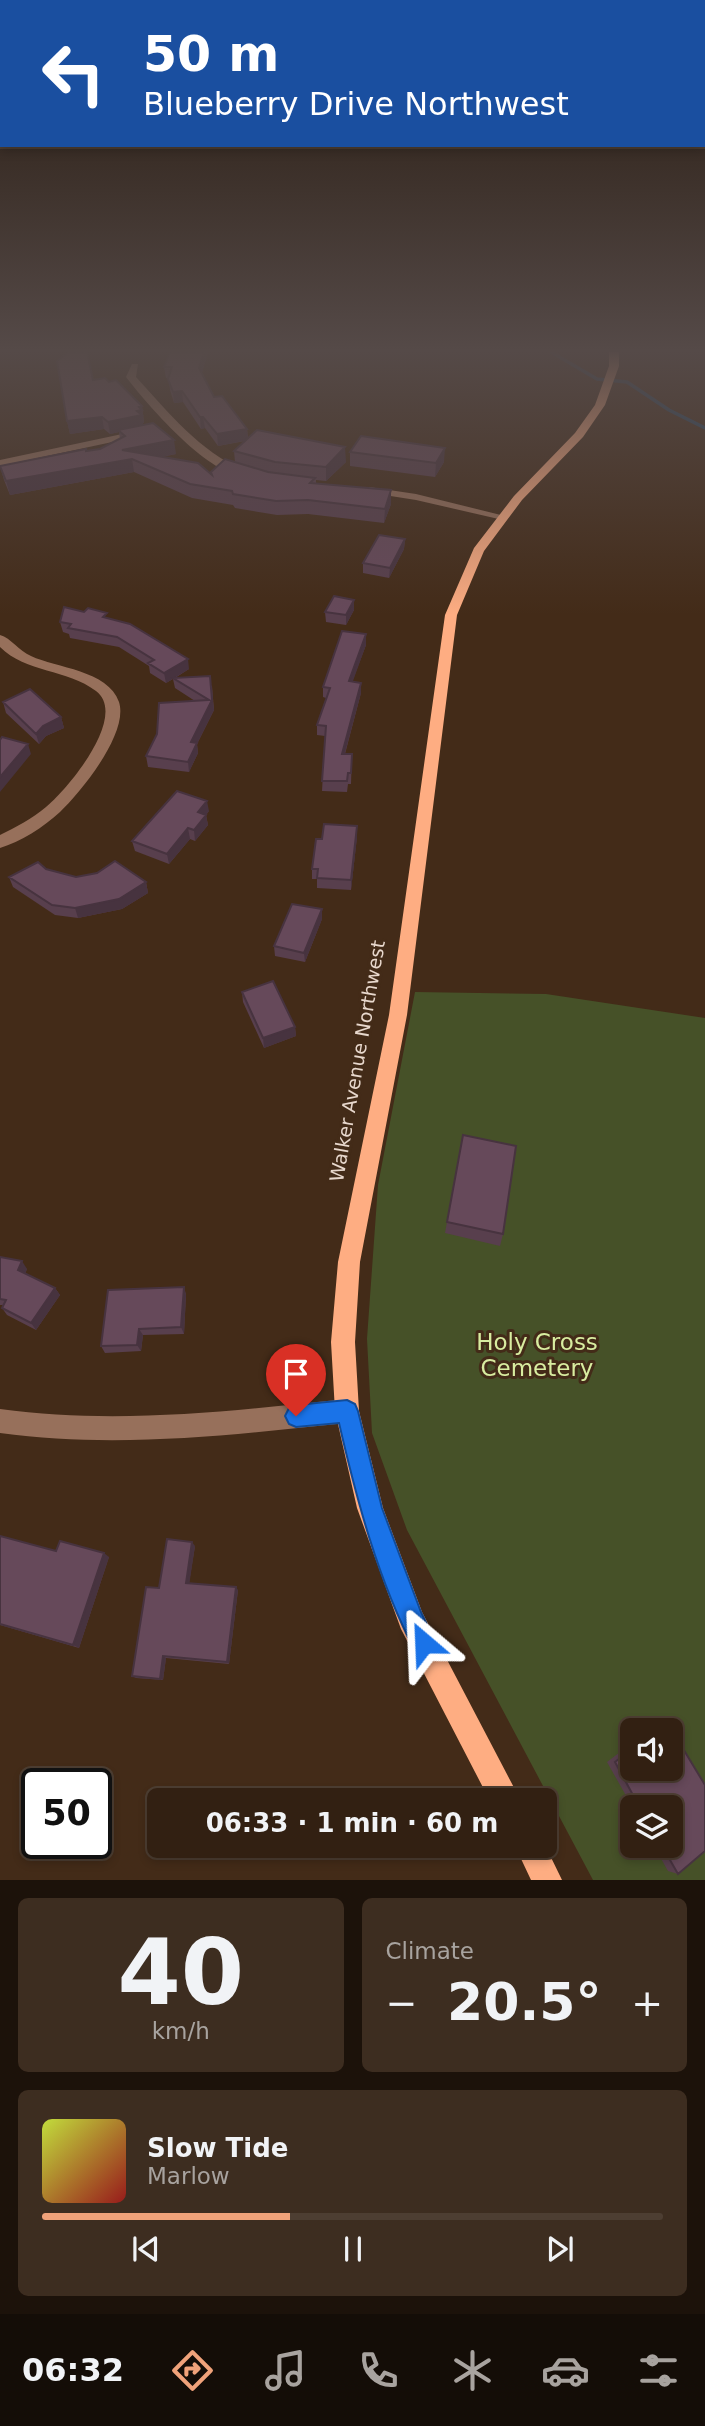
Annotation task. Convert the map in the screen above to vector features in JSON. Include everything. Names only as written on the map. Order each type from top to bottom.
[{"type":"main road","name":"Walker Avenue Northwest","points":[[499,1788],[411,1619],[370,1508],[347,1411],[343,1342],[349,1262],[398,1016],[451,615],[478,551],[518,498],[574,440]]},
{"type":"main road","points":[[536,1858],[547,1880]]},
{"type":"street","points":[[0,463],[111,440]]},
{"type":"street","points":[[190,440],[213,461],[258,477]]},
{"type":"street","points":[[357,489],[416,497],[503,517]]},
{"type":"street","points":[[0,639],[16,656],[89,680],[107,692],[115,707],[112,729],[78,782],[54,809],[0,842]]},
{"type":"street","points":[[0,1421],[40,1428],[170,1428],[347,1411]]},
{"type":"green space","name":"Holy Cross Cemetery","points":[[415,992],[546,994],[705,1018],[705,1880],[593,1880],[557,1812],[557,1788],[544,1788],[407,1530],[372,1433],[367,1339],[378,1185]]},
{"type":"building","points":[[118,440],[174,440],[122,450],[198,463],[212,475],[211,472],[225,459],[268,472],[315,478],[310,483],[391,490],[385,509],[308,500],[276,501],[233,494],[232,491],[190,484],[132,459],[6,481],[0,466],[86,449],[100,449]]},
{"type":"building","points":[[246,440],[307,440],[345,447],[326,467],[275,462],[234,451]]},
{"type":"building","points":[[358,440],[387,440],[445,448],[436,463],[350,452]]},
{"type":"building","points":[[379,535],[405,539],[390,568],[363,563]]},
{"type":"building","points":[[334,596],[354,600],[346,615],[325,612]]},
{"type":"building","points":[[64,607],[84,612],[88,608],[107,613],[103,617],[130,624],[188,659],[164,673],[148,663],[154,660],[117,637],[68,628],[71,624],[60,622]]},
{"type":"building","points":[[342,631],[366,634],[349,681],[361,683],[342,754],[352,754],[351,773],[348,773],[347,781],[322,781],[326,726],[317,725],[330,688],[323,687]]},
{"type":"building","points":[[210,676],[212,700],[191,742],[197,743],[188,762],[146,756],[157,734],[159,703],[209,700],[173,678]]},
{"type":"building","points":[[30,689],[61,717],[43,726],[36,734],[3,702]]},
{"type":"building","points":[[2,737],[28,744],[0,777],[0,740]]},
{"type":"building","points":[[177,791],[207,801],[198,812],[206,815],[194,830],[188,828],[167,854],[132,841]]},
{"type":"building","points":[[324,824],[357,826],[351,880],[317,878],[318,869],[312,869],[316,839],[322,839]]},
{"type":"building","points":[[115,861],[146,882],[119,899],[75,908],[52,905],[9,877],[38,862],[46,869],[76,877],[97,873]]},
{"type":"building","points":[[292,904],[322,909],[304,953],[274,946]]},
{"type":"building","points":[[273,981],[295,1027],[263,1038],[242,992]]},
{"type":"building","points":[[463,1135],[516,1146],[503,1234],[447,1222]]},
{"type":"building","points":[[0,1257],[22,1261],[18,1270],[55,1288],[31,1323],[2,1308],[6,1300],[0,1299]]},
{"type":"building","points":[[184,1287],[181,1327],[139,1329],[137,1345],[101,1346],[108,1290]]},
{"type":"building","points":[[0,1536],[56,1551],[60,1541],[104,1553],[73,1645],[0,1624]]},
{"type":"building","points":[[167,1539],[192,1542],[186,1583],[236,1587],[227,1662],[163,1656],[160,1679],[132,1676],[146,1587],[159,1588]]},
{"type":"building","points":[[683,1749],[705,1785],[705,1851],[678,1874],[669,1858],[683,1858],[683,1795],[633,1795],[625,1781],[683,1781]]},
{"type":"building","points":[[620,1758],[620,1771],[615,1762]]},
{"type":"route","points":[[296,1416],[347,1411],[370,1508],[411,1619],[424,1643]]}]
